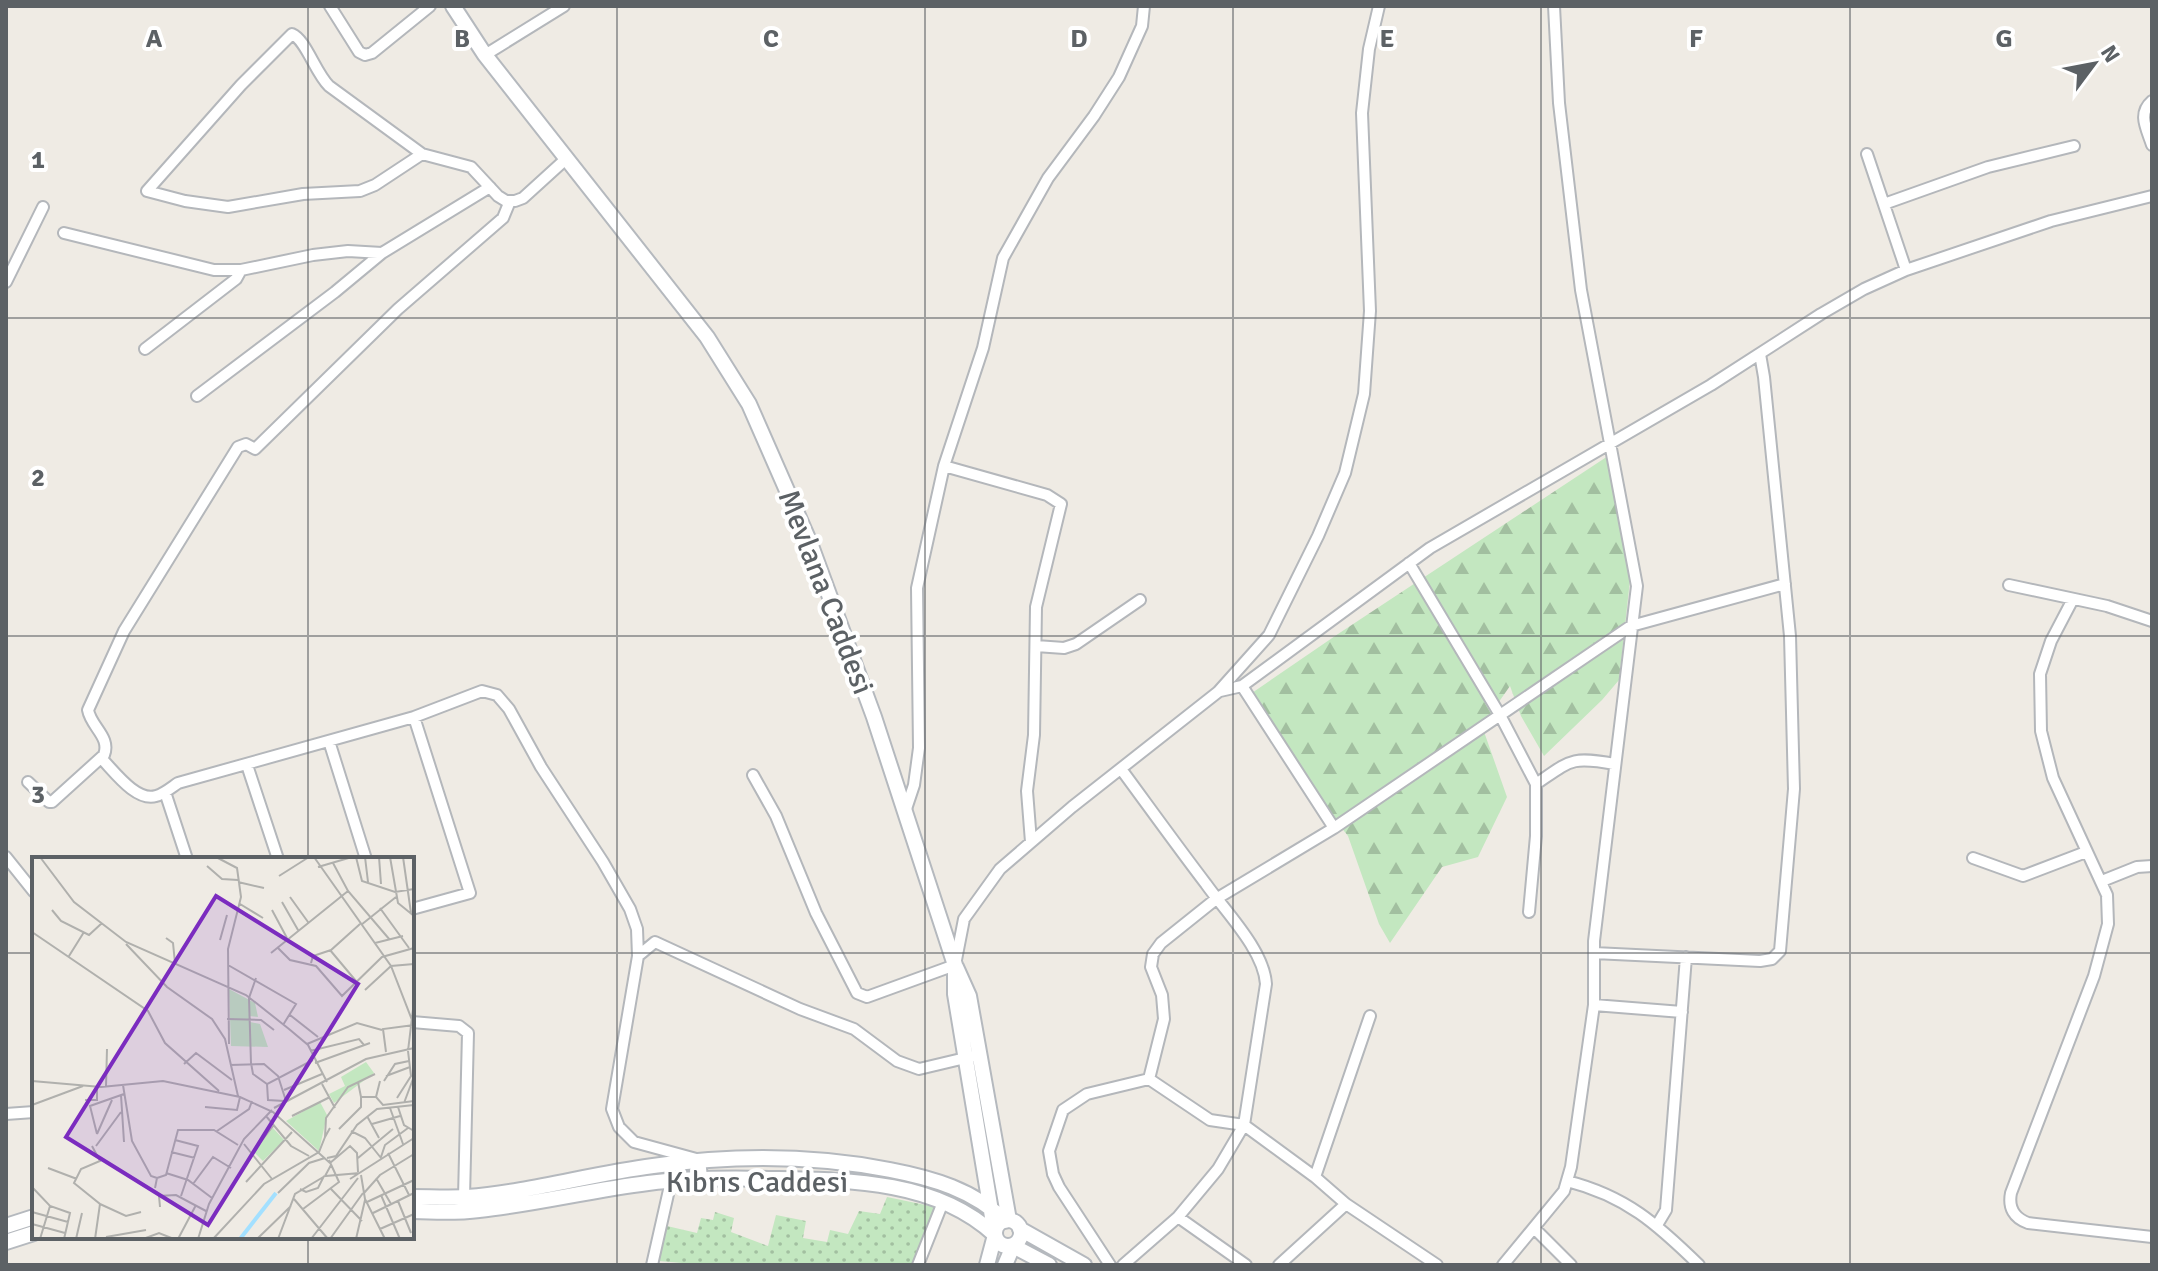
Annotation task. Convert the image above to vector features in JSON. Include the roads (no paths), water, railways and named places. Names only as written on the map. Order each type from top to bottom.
[{"type":"street","points":[[330,6],[359,52],[365,55],[372,53],[430,6]]},
{"type":"street","name":"Mevlana Caddesi","points":[[453,6],[485,55],[707,337],[749,404],[810,543],[905,812],[955,965],[969,996],[972,1057]]},
{"type":"street","points":[[485,55],[564,6]]},
{"type":"street","points":[[905,812],[914,785],[919,748],[917,588],[944,466],[983,348],[1003,258],[1048,178],[1119,77],[1142,26],[1144,6]]},
{"type":"street","points":[[753,775],[776,816],[816,913],[857,993],[867,997],[955,965],[964,919],[1000,869],[1218,692],[1269,635],[1345,473],[1364,394],[1370,311],[1362,113],[1369,49],[1379,6]]},
{"type":"street","points":[[1503,1265],[1564,1191],[1571,1167],[1594,1005],[1594,953],[1637,586],[1581,290],[1559,103],[1554,6]]},
{"type":"street","points":[[422,154],[375,185],[351,192],[303,194],[228,207],[185,201],[147,191],[241,85],[292,34],[298,37],[317,73],[329,86],[422,154],[471,167],[502,199],[523,198],[567,158]]},
{"type":"street","points":[[2152,101],[2143,117],[2152,145]]},
{"type":"street","points":[[1884,204],[1988,167],[2074,146]]},
{"type":"street","points":[[1867,154],[1906,270]]},
{"type":"street","points":[[197,396],[382,253],[490,187]]},
{"type":"street","points":[[1218,692],[1242,686],[1409,563],[1711,385],[1821,314],[1906,270],[2051,221],[2152,196]]},
{"type":"street","points":[[28,782],[52,802],[101,758],[107,747],[106,740],[93,725],[88,710],[124,631],[238,447],[246,444],[255,449],[274,432],[398,309],[503,218],[510,201]]},
{"type":"street","points":[[6,282],[43,207]]},
{"type":"street","points":[[64,233],[202,268],[241,270],[313,255],[348,251],[382,253]]},
{"type":"street","points":[[145,349],[236,279],[241,270]]},
{"type":"street","points":[[1594,953],[1760,961],[1772,959],[1780,951],[1794,789],[1790,636],[1760,354]]},
{"type":"street","points":[[944,466],[1047,495],[1061,504],[1036,607],[1034,735],[1027,791],[1031,842]]},
{"type":"street","points":[[1409,563],[1500,715],[1536,784],[1536,836],[1529,912]]},
{"type":"street","points":[[1149,1079],[1164,1019],[1162,995],[1151,967],[1153,954],[1161,943],[1216,899],[1334,828],[1631,626],[1785,584]]},
{"type":"street","points":[[2009,585],[2107,606],[2152,621]]},
{"type":"street","points":[[2073,599],[2045,656],[2039,688],[2041,731],[2047,762],[2102,881],[2108,908],[2102,950],[2011,1193],[2010,1203],[2016,1216],[2028,1223],[2152,1237]]},
{"type":"street","points":[[1036,646],[1064,648],[1076,644],[1140,600]]},
{"type":"street","points":[[1242,686],[1334,828]]},
{"type":"street","points":[[101,758],[139,794],[151,797],[178,783],[414,717],[482,691],[501,698],[630,909],[637,929],[638,956],[612,1109],[619,1127],[634,1142],[700,1160]]},
{"type":"street","points":[[414,717],[470,893],[414,908]]},
{"type":"street","points":[[329,741],[365,857]]},
{"type":"street","points":[[1536,784],[1570,760],[1584,758],[1615,764]]},
{"type":"street","points":[[247,765],[277,857]]},
{"type":"street","points":[[1121,769],[1258,957],[1266,978],[1244,1125],[1218,1169],[1178,1217],[1123,1265]]},
{"type":"street","points":[[165,792],[186,857]]},
{"type":"street","points":[[1973,858],[2023,876],[2086,852]]},
{"type":"street","points":[[6,857],[32,890]]},
{"type":"street","points":[[2102,881],[2137,867],[2152,866]]},
{"type":"street","points":[[638,956],[655,942],[800,1009],[854,1029],[897,1061],[919,1069],[972,1057]]},
{"type":"street","points":[[1657,1225],[1666,1210],[1686,957]]},
{"type":"street","points":[[1594,1005],[1682,1012]]},
{"type":"street","points":[[1315,1177],[1370,1016]]},
{"type":"street","points":[[414,1022],[459,1026],[468,1033],[464,1197]]},
{"type":"street","points":[[972,1057],[995,1235],[1001,1245],[1013,1246],[1049,1265]]},
{"type":"street","points":[[972,1057],[1011,1223],[1021,1237],[1013,1246],[1005,1265]]},
{"type":"street","points":[[1110,1265],[1059,1187],[1049,1151],[1063,1110],[1077,1098],[1149,1079],[1210,1120],[1244,1125],[1346,1204],[1437,1265]]},
{"type":"street","points":[[6,1114],[32,1112]]},
{"type":"street","points":[[700,1160],[702,1177]]},
{"type":"street","points":[[414,1197],[464,1197],[700,1160],[860,1164],[922,1177],[961,1191],[1084,1265]]},
{"type":"street","name":"Kıbrıs Caddesi","points":[[414,1211],[479,1210],[702,1177],[865,1182],[943,1202],[982,1223],[995,1235]]},
{"type":"street","points":[[652,1265],[671,1181]]},
{"type":"street","points":[[1567,1181],[1617,1198],[1657,1225],[1699,1265]]},
{"type":"street","points":[[918,1265],[943,1202]]},
{"type":"street","points":[[1279,1265],[1346,1204]]},
{"type":"street","points":[[1178,1217],[1246,1265]]},
{"type":"street","points":[[6,1226],[32,1218]]},
{"type":"street","points":[[987,1265],[998,1224],[1011,1223]]},
{"type":"street","points":[[1534,1228],[1571,1265]]},
{"type":"street","points":[[6,1242],[32,1234]]}]
